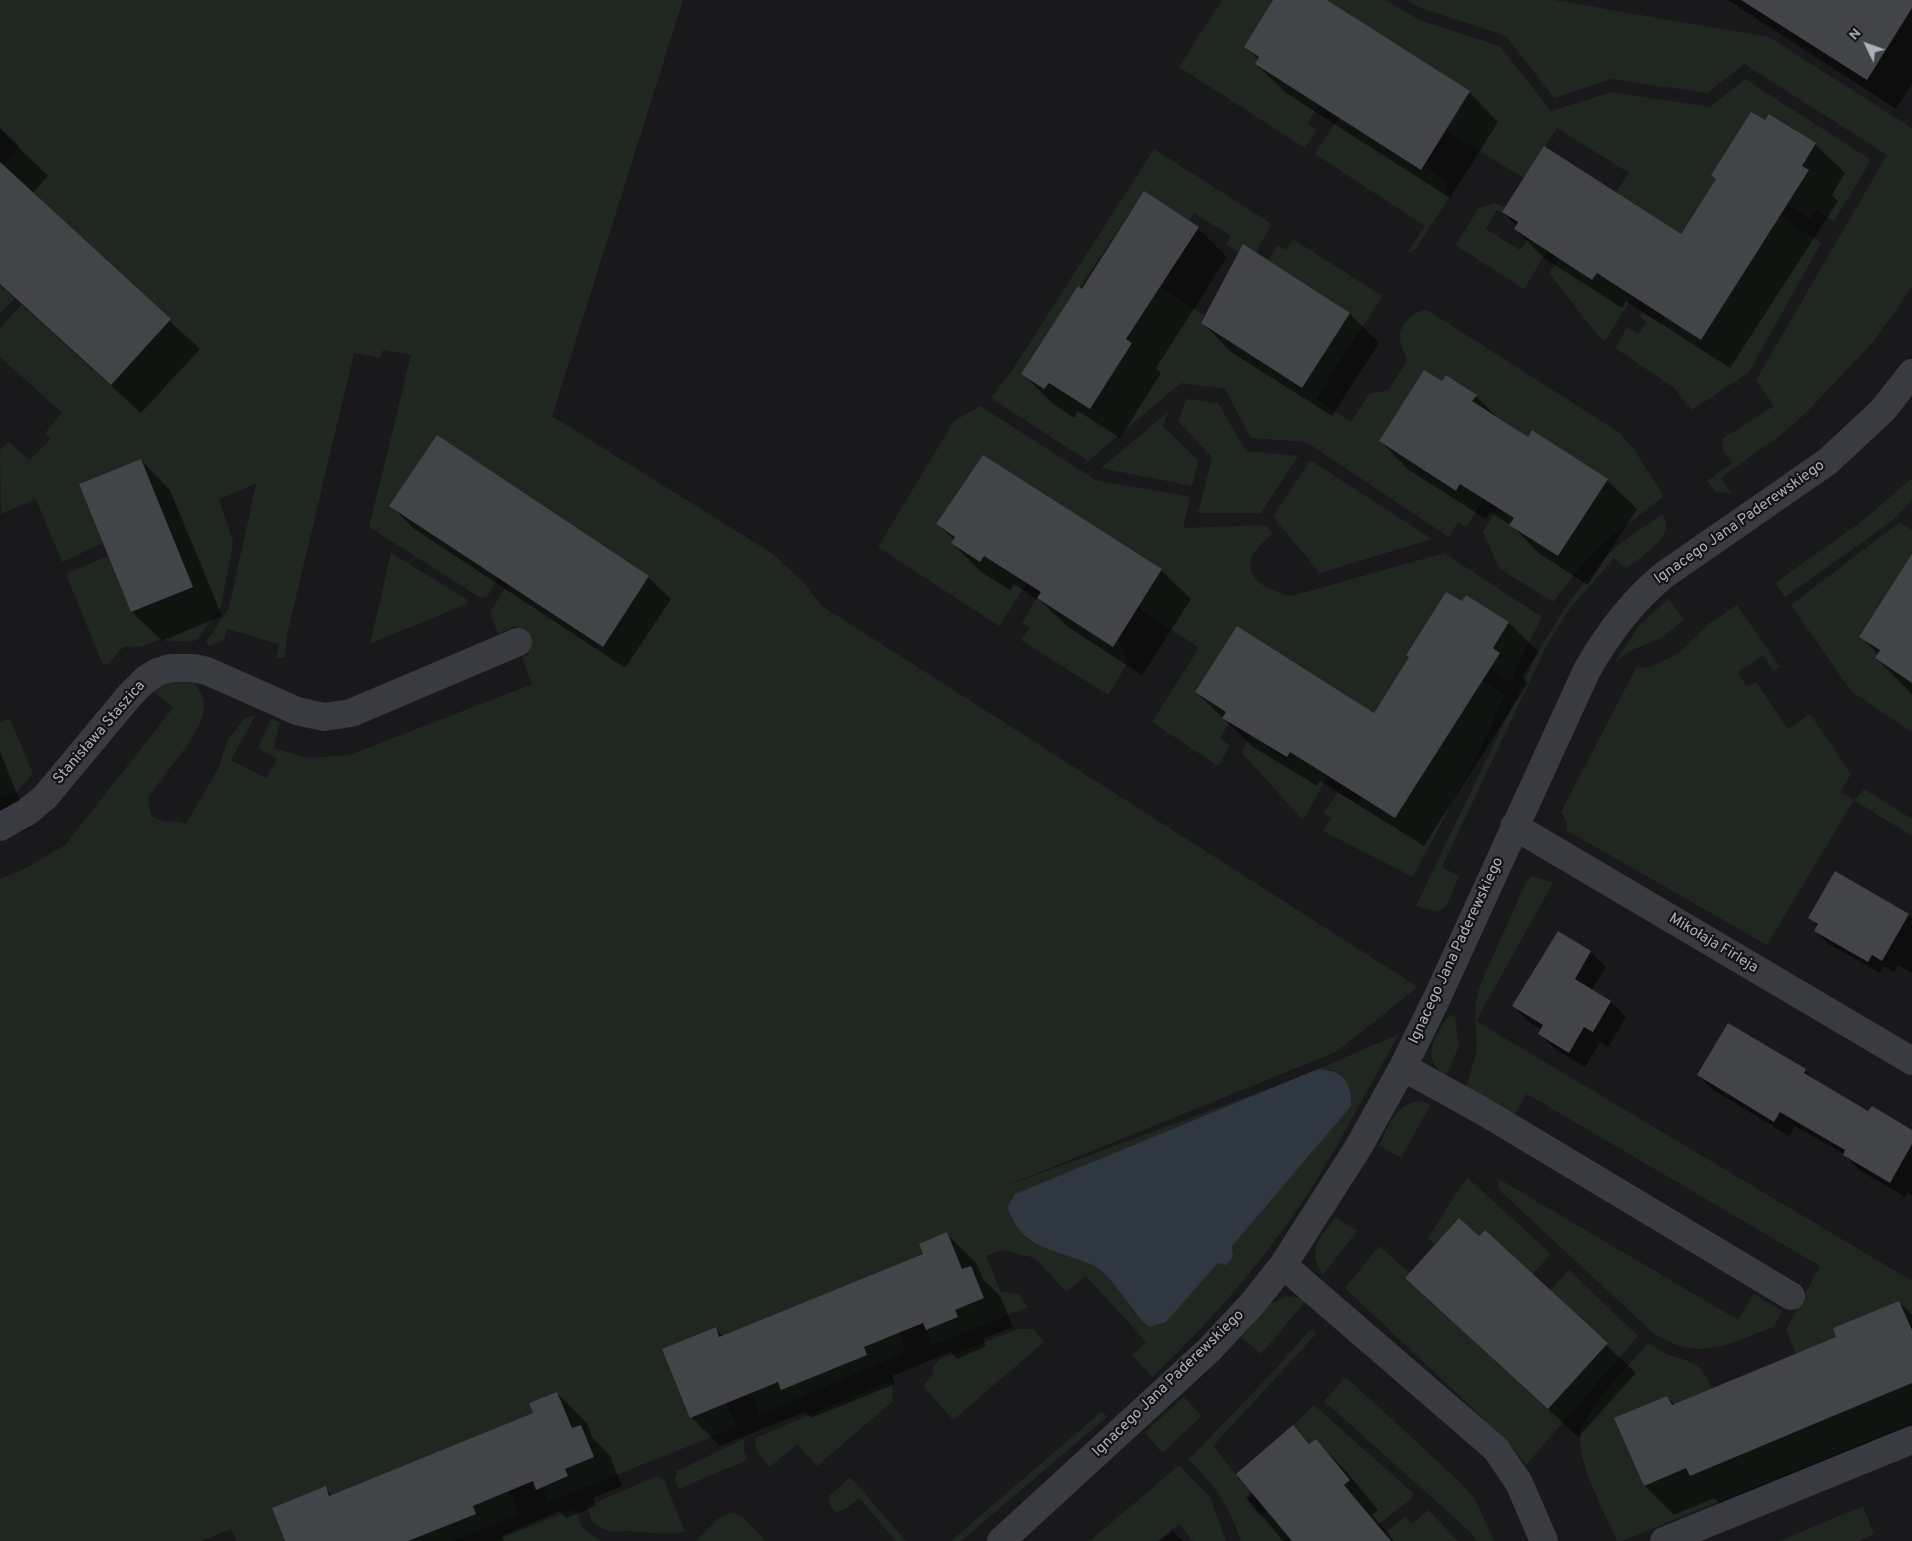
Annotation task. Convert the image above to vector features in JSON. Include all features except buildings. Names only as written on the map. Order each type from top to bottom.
[{"type":"street","name":"Ignacego Jana Paderewskiego","points":[[1001,1541],[1209,1350],[1253,1303],[1283,1265],[1358,1148],[1403,1067],[1436,1000],[1587,670],[1603,641],[1623,614],[1664,575],[1712,539],[1827,462],[1883,410],[1912,373]]},
{"type":"street","name":"Stanisława Staszica","points":[[0,827],[27,812],[45,797],[130,695],[158,672],[171,668],[194,668],[207,671],[297,711],[324,717],[351,713],[518,642]]},
{"type":"street","name":"Mikołaja Firleja","points":[[1514,826],[1912,1061]]},
{"type":"street","points":[[1403,1067],[1486,1113],[1791,1296]]},
{"type":"street","points":[[1283,1265],[1496,1449],[1519,1483],[1544,1541]]},
{"type":"street","points":[[1664,1541],[1912,1440]]},
{"type":"shaded area","points":[[0,0],[683,0],[552,416],[773,554],[804,583],[822,606],[1418,987],[1336,1052],[998,1189],[1303,1076],[1016,1194],[1007,1207],[1029,1241],[1094,1265],[1114,1282],[1136,1316],[1166,1322],[1218,1263],[1233,1258],[1232,1246],[1332,1070],[1318,1069],[1399,1034],[1326,1164],[1298,1209],[1240,1285],[1197,1333],[1152,1377],[1132,1355],[1146,1342],[1086,1276],[1066,1292],[1035,1258],[1003,1250],[986,1256],[1001,1292],[1018,1294],[1028,1307],[932,1345],[926,1330],[958,1317],[955,1310],[984,1298],[971,1266],[962,1269],[947,1233],[923,1254],[719,1337],[715,1327],[662,1349],[725,1403],[737,1427],[548,1502],[543,1487],[568,1477],[565,1469],[594,1457],[581,1425],[572,1428],[557,1392],[529,1403],[533,1413],[329,1496],[326,1487],[272,1508],[285,1541],[236,1541],[231,1529],[201,1541],[0,1541],[0,879],[24,869],[65,845],[173,708],[153,691],[163,684],[178,680],[195,683],[204,701],[198,728],[148,799],[151,815],[157,819],[167,822],[178,821],[186,824],[219,767],[228,739],[246,717],[255,716],[231,760],[266,778],[277,759],[258,748],[271,719],[280,722],[273,748],[307,758],[350,755],[532,684],[522,657],[529,655],[516,626],[498,634],[490,612],[508,584],[602,647],[649,576],[437,435],[390,506],[498,578],[487,597],[481,598],[369,527],[411,355],[383,350],[380,358],[354,353],[287,635],[285,657],[276,658],[279,644],[227,629],[224,640],[210,646],[206,642],[229,608],[256,484],[219,499],[233,542],[221,607],[198,638],[192,642],[159,640],[143,646],[123,647],[108,664],[103,665],[66,574],[108,556],[131,612],[193,586],[141,459],[79,484],[103,543],[62,562],[36,499],[1,514],[0,450],[9,442],[30,460],[51,439],[45,433],[62,413],[0,357],[0,328],[22,304],[111,385],[171,319],[3,165],[20,146],[0,128]]},
{"type":"shaded area","points":[[1222,0],[1273,0],[1244,47],[1260,57],[1255,64],[1319,105],[1308,123],[1317,130],[1305,148],[1179,67]]},
{"type":"shaded area","points":[[1327,0],[1386,0],[1419,20],[1500,46],[1551,111],[1612,92],[1710,107],[1745,79],[1871,160],[1834,221],[1816,210],[1810,219],[1787,205],[1809,171],[1802,166],[1816,143],[1770,114],[1764,120],[1751,112],[1711,175],[1716,179],[1676,241],[1611,199],[1629,173],[1557,128],[1524,178],[1445,130],[1470,91]]},
{"type":"shaded area","points":[[1407,0],[1554,0],[1769,37],[1912,128],[1912,287],[1874,341],[1807,412],[1782,434],[1721,478],[1731,493],[1716,492],[1707,481],[1732,463],[1723,450],[1722,439],[1774,406],[1756,380],[1887,155],[1744,64],[1707,93],[1611,79],[1554,98],[1506,36],[1418,7]]},
{"type":"shaded area","points":[[1343,111],[1447,181],[1447,194],[1450,196],[1415,250],[1407,253],[1425,226],[1315,154]]},
{"type":"shaded area","points":[[1154,149],[1272,224],[1251,260],[1226,244],[1231,236],[1194,213],[1189,220],[1144,192],[1021,374],[1044,389],[1049,383],[1090,409],[1132,343],[1126,339],[1160,287],[1204,315],[1201,323],[1302,388],[1350,313],[1268,260],[1278,245],[1286,250],[1293,239],[1382,296],[1316,399],[1351,422],[1369,394],[1388,390],[1407,361],[1400,340],[1402,327],[1417,313],[1427,310],[1620,433],[1633,448],[1664,496],[1609,538],[1584,562],[1553,602],[1499,568],[1483,532],[1497,508],[1514,518],[1509,525],[1559,556],[1608,479],[1532,430],[1528,437],[1472,401],[1476,394],[1446,375],[1442,381],[1424,370],[1379,441],[1456,491],[1461,484],[1484,499],[1467,527],[1458,522],[1449,537],[1306,442],[1251,438],[1225,389],[1181,383],[1088,461],[991,398],[1013,369]]},
{"type":"shaded area","points":[[1494,203],[1505,207],[1502,212],[1497,210],[1486,229],[1520,250],[1528,239],[1547,251],[1524,289],[1455,245],[1479,208]]},
{"type":"shaded area","points":[[1780,216],[1821,243],[1749,372],[1692,410],[1673,387],[1615,348],[1627,328],[1638,334],[1647,322],[1639,317],[1642,312],[1661,324],[1665,317]]},
{"type":"shaded area","points":[[1563,252],[1573,267],[1592,280],[1597,273],[1633,296],[1605,341],[1599,337],[1549,273]]},
{"type":"shaded area","points":[[0,284],[18,295],[0,314]]},
{"type":"shaded area","points":[[1186,399],[1218,403],[1246,451],[1298,456],[1261,513],[1198,513],[1212,457],[1178,421]]},
{"type":"shaded area","points":[[980,406],[1096,480],[1190,497],[1183,528],[1266,525],[1273,534],[1260,545],[1253,555],[1250,564],[1252,573],[1257,580],[1266,587],[1278,592],[1292,596],[1444,553],[1542,617],[1511,682],[1490,669],[1500,653],[1493,648],[1509,622],[1466,595],[1462,601],[1446,592],[1406,654],[1409,657],[1369,720],[1351,698],[1237,626],[1195,692],[1226,712],[1223,718],[1229,723],[1220,738],[1230,746],[1218,766],[1152,722],[1199,648],[1138,607],[1162,569],[1077,515],[1072,522],[1050,508],[1055,501],[983,455],[936,524],[955,537],[951,543],[980,562],[984,556],[1027,583],[999,626],[878,547],[954,421]]},
{"type":"shaded area","points":[[1168,412],[1163,426],[1199,461],[1192,486],[1101,468]]},
{"type":"shaded area","points":[[1310,460],[1432,539],[1320,573],[1273,517]]},
{"type":"shaded area","points":[[1912,478],[1912,500],[1892,521],[1785,597],[1775,583],[1865,519]]},
{"type":"shaded area","points":[[1662,514],[1666,522],[1666,530],[1656,545],[1626,569],[1614,558],[1568,611],[1546,647],[1442,867],[1459,876],[1449,901],[1446,906],[1435,911],[1416,906],[1537,654],[1554,626],[1572,598],[1603,560],[1620,544]]},
{"type":"shaded area","points":[[1900,522],[1912,530],[1912,582],[1859,637],[1880,650],[1875,659],[1912,683],[1912,732],[1851,691],[1791,605]]},
{"type":"shaded area","points":[[391,553],[468,600],[466,604],[370,644]]},
{"type":"shaded area","points":[[1037,598],[1112,646],[1117,639],[1128,662],[1108,695],[1021,640],[1030,628],[1022,623]]},
{"type":"shaded area","points":[[1668,599],[1684,619],[1662,638],[1634,649],[1615,662],[1639,626]]},
{"type":"shaded area","points":[[1737,605],[1780,667],[1773,671],[1763,655],[1738,672],[1747,687],[1756,682],[1788,729],[1810,714],[1851,774],[1840,792],[1854,800],[1767,945],[1566,830],[1567,822],[1561,812],[1636,668],[1650,667],[1679,653],[1710,623]]},
{"type":"shaded area","points":[[1475,677],[1505,695],[1480,749],[1413,877],[1323,831],[1331,818],[1324,813],[1338,792],[1357,804],[1362,797],[1395,818],[1471,698]]},
{"type":"shaded area","points":[[8,719],[11,721],[33,774],[17,791],[0,798],[0,723]]},
{"type":"shaded area","points":[[1255,730],[1272,741],[1268,748],[1286,759],[1290,752],[1328,776],[1303,820],[1241,752]]},
{"type":"shaded area","points":[[1864,789],[1912,819],[1912,836],[1854,800]]},
{"type":"shaded area","points":[[1532,876],[1553,883],[1476,1021],[1912,1281],[1912,1323],[1910,1324],[1899,1301],[1833,1328],[1836,1337],[1796,1354],[1786,1330],[1820,1266],[1527,1094],[1513,1117],[1466,1087],[1477,1051],[1475,1005],[1480,985],[1526,882]]},
{"type":"shaded area","points":[[1450,1014],[1455,1017],[1459,1046],[1446,1076],[1438,1069],[1431,1054],[1435,1038]]},
{"type":"shaded area","points":[[1318,1069],[1334,1072],[1344,1079],[1350,1090],[1351,1106],[1232,1246],[1233,1257],[1226,1265],[1218,1263],[1166,1322],[1149,1327],[1104,1273],[1088,1263],[1033,1242],[1019,1229],[1013,1220],[1007,1207],[1015,1194]]},
{"type":"shaded area","points":[[1418,1101],[1431,1104],[1401,1158],[1379,1145],[1398,1112],[1410,1103]]},
{"type":"shaded area","points":[[1467,1177],[1551,1254],[1527,1280],[1485,1230],[1479,1236],[1459,1218],[1435,1245],[1428,1238]]},
{"type":"shaded area","points":[[1499,1179],[1738,1320],[1754,1294],[1782,1311],[1774,1327],[1713,1348],[1699,1349],[1669,1342],[1652,1332],[1498,1189]]},
{"type":"shaded area","points":[[1335,1217],[1357,1231],[1323,1275],[1318,1266],[1315,1251],[1320,1238]]},
{"type":"shaded area","points":[[1379,1246],[1410,1273],[1405,1278],[1548,1409],[1608,1343],[1562,1301],[1544,1296],[1569,1270],[1638,1336],[1526,1465],[1509,1443],[1345,1288]]},
{"type":"shaded area","points":[[1286,1296],[1299,1298],[1305,1302],[1261,1354],[1241,1337],[1269,1305]]},
{"type":"shaded area","points":[[1018,1329],[1033,1329],[1044,1342],[953,1420],[923,1386],[932,1376],[934,1365],[939,1360]]},
{"type":"shaded area","points":[[1310,1330],[1316,1334],[1213,1446],[1251,1493],[1245,1498],[1260,1516],[1267,1511],[1292,1541],[1241,1541],[1226,1506],[1207,1479],[1189,1459],[1274,1371]]},
{"type":"shaded area","points":[[900,1332],[905,1352],[760,1415],[751,1393],[778,1382],[781,1390],[864,1347]]},
{"type":"shaded area","points":[[1648,1343],[1669,1355],[1696,1365],[1704,1373],[1712,1389],[1672,1406],[1667,1396],[1615,1418],[1644,1486],[1686,1468],[1690,1476],[1887,1394],[1885,1386],[1899,1380],[1903,1387],[1912,1383],[1912,1423],[1622,1541],[1617,1541],[1587,1472],[1580,1444],[1581,1432],[1591,1410],[1600,1398]]},
{"type":"shaded area","points":[[1346,1377],[1462,1484],[1475,1499],[1494,1541],[1477,1541],[1467,1529],[1324,1401]]},
{"type":"shaded area","points":[[892,1380],[893,1401],[817,1466],[797,1444],[770,1467],[759,1454],[755,1438]]},
{"type":"shaded area","points":[[1184,1397],[1202,1416],[1162,1453],[1145,1432]]},
{"type":"shaded area","points":[[1314,1405],[1413,1493],[1411,1499],[1378,1525],[1344,1485],[1350,1480],[1316,1439],[1309,1444],[1293,1425]]},
{"type":"shaded area","points":[[1102,1411],[1107,1417],[961,1541],[951,1541]]},
{"type":"shaded area","points":[[744,1439],[744,1451],[747,1460],[679,1489],[675,1480],[677,1471]]},
{"type":"shaded area","points":[[1179,1465],[1210,1497],[1226,1541],[1193,1541],[1179,1524],[1158,1541],[1090,1541]]},
{"type":"shaded area","points":[[657,1476],[664,1480],[685,1532],[666,1534],[627,1531],[613,1532],[603,1529],[592,1522],[587,1506]]},
{"type":"shaded area","points":[[849,1478],[854,1481],[906,1541],[896,1541],[859,1498],[844,1510],[836,1512],[830,1505],[829,1496]]},
{"type":"shaded area","points":[[509,1491],[519,1515],[453,1541],[409,1541],[406,1534],[476,1514],[473,1506]]},
{"type":"shaded area","points":[[1863,1506],[1874,1534],[1858,1541],[1779,1541]]},
{"type":"shaded area","points":[[576,1508],[582,1527],[601,1541],[495,1541]]},
{"type":"shaded area","points":[[1428,1510],[1458,1541],[1391,1541],[1385,1533],[1405,1516],[1412,1524]]},
{"type":"shaded area","points":[[731,1513],[742,1517],[766,1541],[696,1541],[718,1519]]}]
